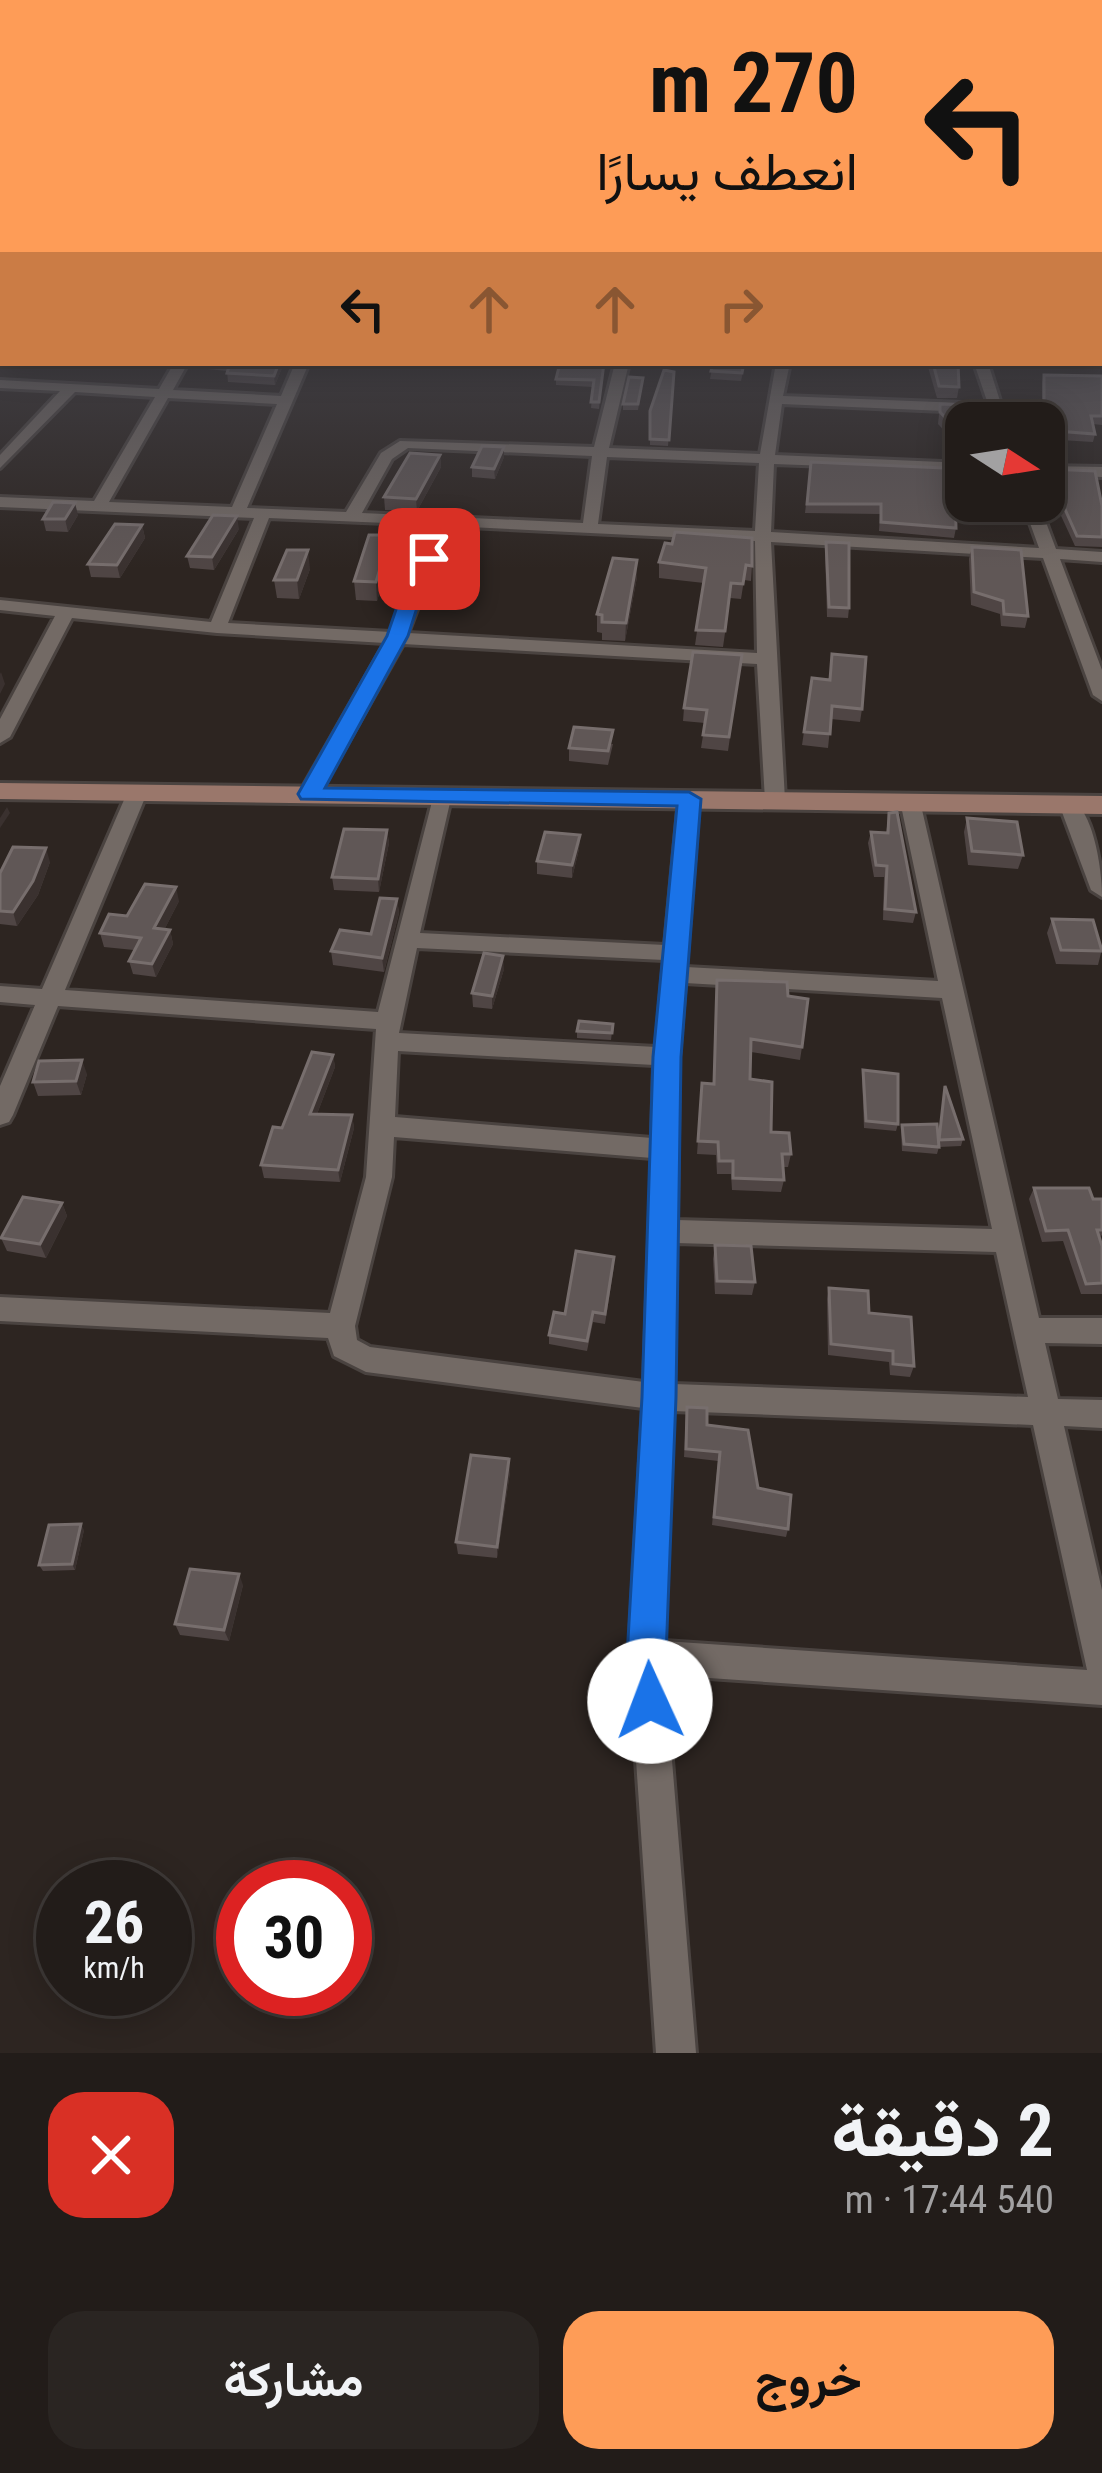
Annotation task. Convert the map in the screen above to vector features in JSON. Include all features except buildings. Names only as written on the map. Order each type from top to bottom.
[{"type":"main road","points":[[0,791],[1102,805]]},
{"type":"street","points":[[99,506],[173,377]]},
{"type":"street","points":[[238,511],[296,377]]},
{"type":"street","points":[[590,527],[600,454],[619,377]]},
{"type":"street","points":[[775,800],[763,534],[766,460],[780,377]]},
{"type":"street","points":[[0,384],[286,400]]},
{"type":"street","points":[[0,464],[71,388]]},
{"type":"street","points":[[774,400],[945,412]]},
{"type":"street","points":[[351,518],[396,446],[945,466]]},
{"type":"street","points":[[1065,471],[1102,472]]},
{"type":"street","points":[[0,502],[763,534],[1102,556]]},
{"type":"street","points":[[217,628],[264,512]]},
{"type":"street","points":[[1038,522],[1102,695]]},
{"type":"street","points":[[309,794],[398,636],[442,524]]},
{"type":"street","points":[[0,605],[52,610],[64,616],[217,628],[767,659]]},
{"type":"street","points":[[0,737],[64,616]]},
{"type":"street","points":[[0,1115],[136,793]]},
{"type":"street","points":[[442,794],[387,1031],[373,1214],[341,1326],[344,1347],[366,1359],[659,1397],[1102,1414]]},
{"type":"street","points":[[676,2053],[646,1657],[659,1397],[667,1057],[689,799]]},
{"type":"street","points":[[910,801],[1102,1665]]},
{"type":"street","points":[[1069,804],[1102,890]]},
{"type":"street","points":[[405,940],[952,990]]},
{"type":"street","points":[[0,994],[667,1057]]},
{"type":"street","points":[[381,1126],[666,1148]]},
{"type":"street","points":[[662,1231],[1008,1241]]},
{"type":"street","points":[[0,1309],[341,1326]]},
{"type":"street","points":[[1028,1330],[1102,1331]]},
{"type":"street","points":[[646,1657],[1102,1688]]},
{"type":"route","points":[[429,559],[413,589],[398,636],[309,794],[689,799],[667,1057],[659,1397],[646,1657],[650,1701]]}]
